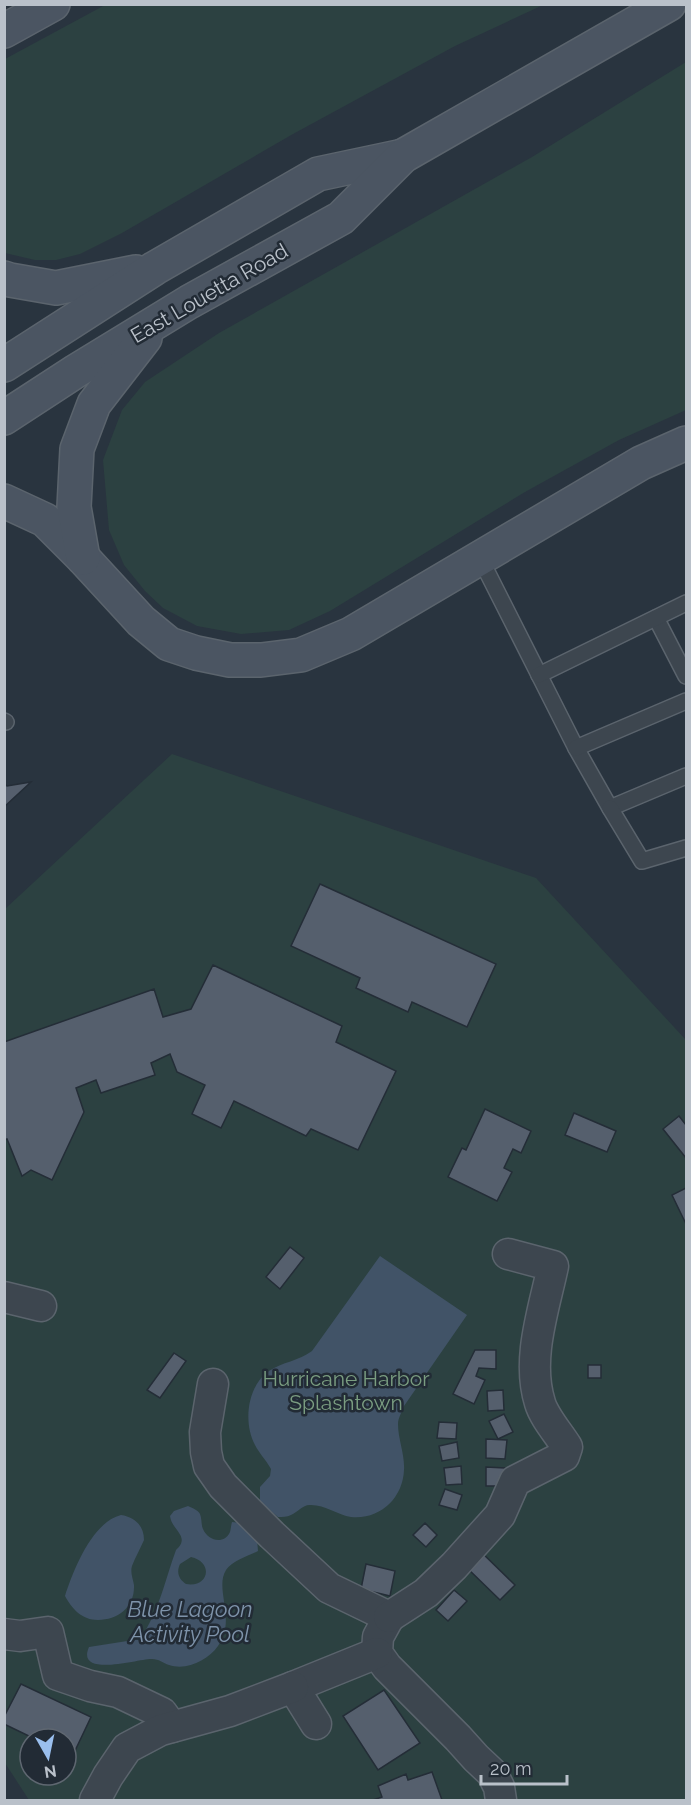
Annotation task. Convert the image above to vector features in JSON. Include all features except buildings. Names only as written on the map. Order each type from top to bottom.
[{"type":"main road","points":[[4,31],[53,4]]},
{"type":"main road","name":"East Louetta Road","points":[[4,418],[189,302],[341,218],[403,156],[669,4]]},
{"type":"main road","name":"East Louetta Road","points":[[4,365],[156,268],[318,174],[403,156]]},
{"type":"main road","points":[[4,278],[56,288],[156,268]]},
{"type":"main road","points":[[83,558],[74,507],[77,448],[94,404],[157,321]]},
{"type":"main road","points":[[4,501],[45,520],[141,621],[169,644],[196,653],[230,660],[261,660],[301,655],[351,634],[641,463],[687,443]]},
{"type":"street","points":[[501,1800],[499,1787],[492,1773],[387,1667],[376,1653],[378,1637],[389,1617],[426,1593],[454,1566],[500,1515],[515,1481],[564,1456],[567,1447],[540,1405],[535,1377],[537,1342],[553,1266],[508,1254]]},
{"type":"street","points":[[4,1297],[41,1306]]},
{"type":"street","points":[[213,1384],[205,1432],[209,1466],[223,1486],[329,1588],[389,1617]]},
{"type":"street","points":[[4,1634],[20,1636],[48,1632],[55,1661],[90,1686],[118,1692],[162,1713],[172,1727]]},
{"type":"street","points":[[94,1800],[127,1748],[161,1730],[230,1711],[376,1653]]},
{"type":"street","points":[[293,1687],[316,1724]]},
{"type":"lane","points":[[480,558],[576,748],[642,861],[687,848]]},
{"type":"lane","points":[[539,675],[687,603]]},
{"type":"lane","points":[[656,618],[687,676]]},
{"type":"lane","points":[[576,748],[687,701]]},
{"type":"lane","points":[[610,808],[687,776]]},
{"type":"green space","points":[[105,5],[543,5],[455,46],[293,134],[122,233],[80,254],[56,260],[35,260],[5,253],[5,59]]},
{"type":"green space","points":[[686,62],[686,410],[619,440],[525,492],[330,611],[289,630],[241,634],[197,626],[163,608],[145,591],[124,565],[109,530],[103,460],[122,410],[145,382],[219,333],[532,157]]},
{"type":"green space","name":"Hurricane Harbor Splashtown","points":[[172,754],[536,878],[686,1040],[686,1800],[29,1800],[21,1787],[78,1787],[78,1727],[18,1727],[18,1783],[5,1763],[5,909]]},
{"type":"water","points":[[380,1256],[467,1315],[404,1406],[399,1417],[398,1430],[404,1464],[403,1480],[388,1505],[371,1515],[351,1517],[316,1505],[308,1505],[289,1516],[278,1517],[260,1502],[260,1487],[270,1476],[271,1469],[251,1436],[248,1416],[252,1395],[256,1386],[269,1371],[312,1351]]},
{"type":"water","name":"Blue Lagoon Activity Pool","points":[[188,1506],[196,1510],[200,1514],[205,1533],[212,1539],[224,1539],[230,1532],[232,1522],[241,1523],[257,1539],[258,1551],[232,1564],[226,1570],[223,1578],[226,1626],[218,1646],[203,1660],[183,1667],[152,1659],[111,1665],[91,1662],[87,1657],[89,1647],[140,1639],[147,1629],[157,1607],[176,1550],[182,1541],[171,1521],[170,1516],[174,1511]],"holes":[[[191,1557],[198,1560],[206,1569],[204,1579],[194,1584],[186,1584],[179,1576],[180,1564]]]},
{"type":"water","points":[[121,1515],[138,1523],[144,1535],[144,1540],[131,1568],[134,1593],[128,1606],[118,1615],[112,1618],[92,1620],[82,1616],[74,1609],[65,1596],[79,1561],[93,1537],[111,1519]]}]
